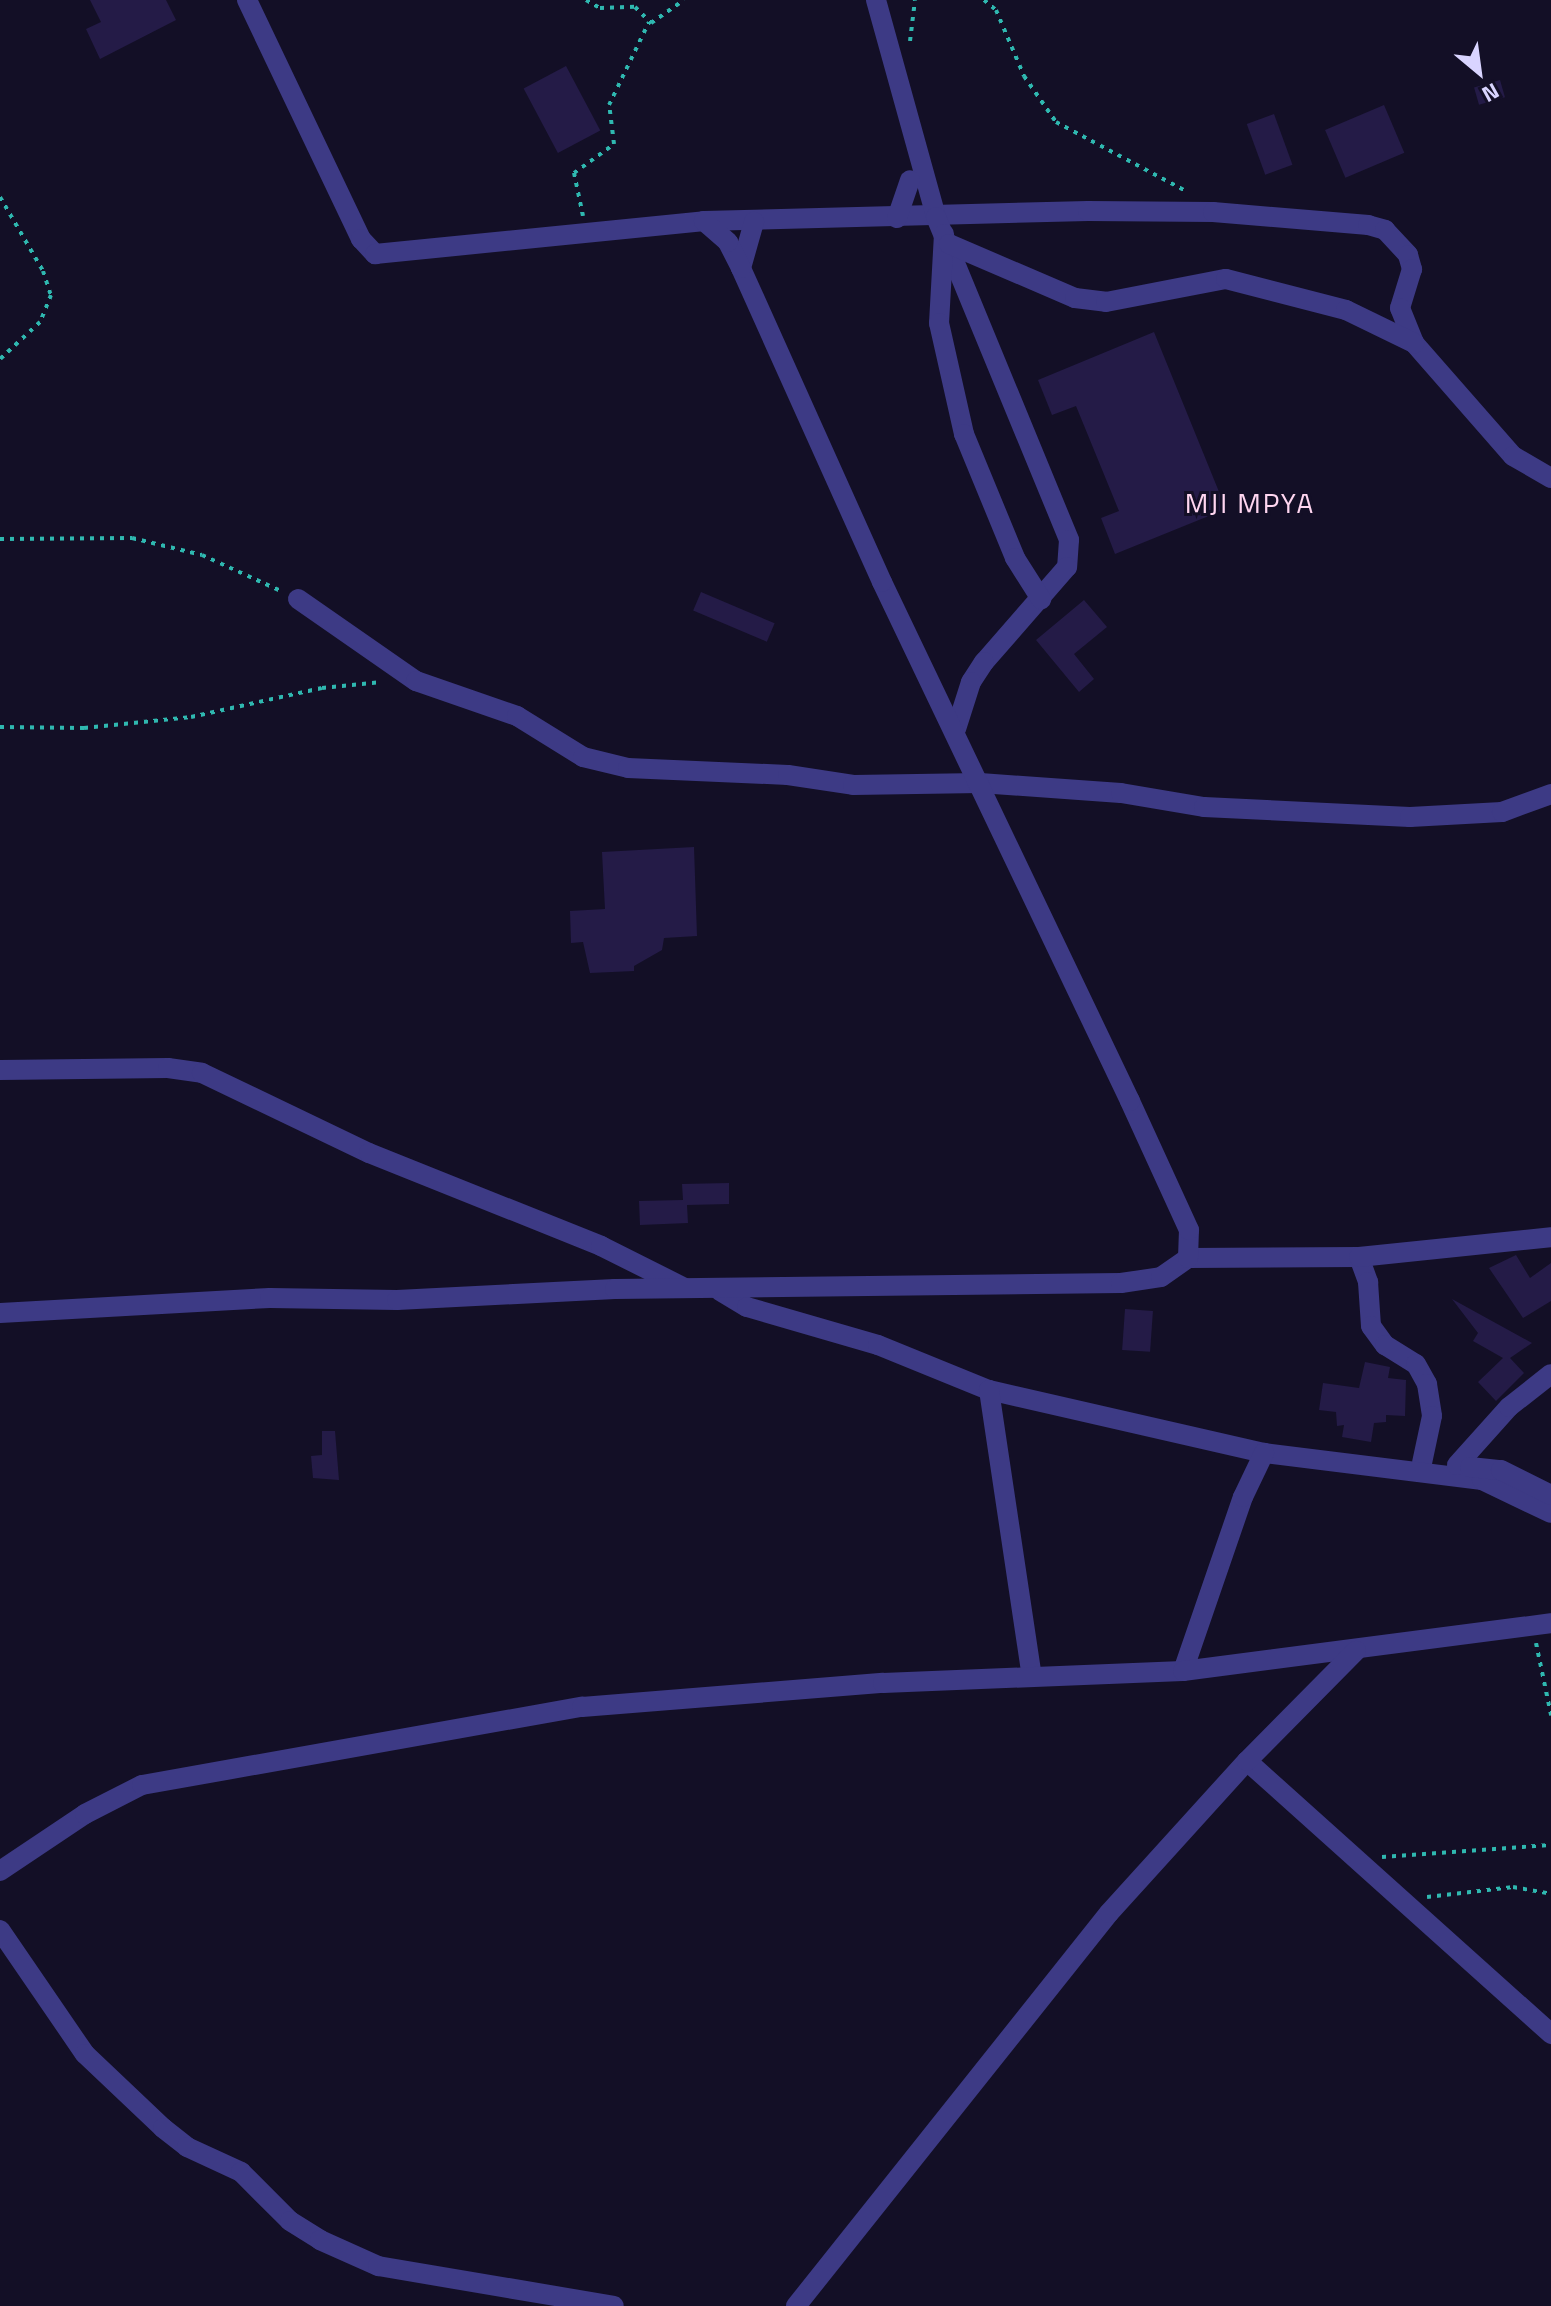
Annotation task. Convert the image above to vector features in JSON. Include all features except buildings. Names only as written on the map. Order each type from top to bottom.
[{"type":"street","points":[[247,0],[370,251],[380,256],[584,230],[704,221],[897,218],[943,232],[1075,298],[1106,302],[1226,279],[1346,310],[1414,343]]},
{"type":"street","points":[[876,0],[943,232],[1069,540],[1067,567],[971,682],[956,729]]},
{"type":"street","points":[[897,218],[910,180]]},
{"type":"street","points":[[943,232],[1213,212],[1385,230],[1408,255],[1412,269],[1400,308],[1414,343],[1513,456],[1551,478]]},
{"type":"street","points":[[704,221],[728,242],[741,268],[882,582],[956,729],[1180,1207],[1192,1245],[1188,1258]]},
{"type":"street","points":[[741,268],[754,222]]},
{"type":"street","points":[[943,232],[939,323],[964,434],[1015,558],[1041,599]]},
{"type":"street","points":[[298,599],[416,681],[517,716],[583,757],[628,768],[788,775],[867,786],[980,783],[1121,793],[1204,807],[1425,818],[1502,812],[1551,794]]},
{"type":"street","points":[[0,1070],[168,1068],[202,1073],[369,1153],[601,1246],[688,1289]]},
{"type":"street","points":[[0,1313],[270,1298],[397,1300],[688,1289],[1121,1283],[1161,1277],[1188,1258],[1359,1257],[1551,1237]]},
{"type":"street","points":[[1359,1257],[1368,1282],[1371,1326],[1385,1345],[1416,1364],[1427,1384],[1432,1416],[1422,1463]]},
{"type":"street","points":[[716,1290],[747,1307],[878,1345],[989,1390],[1264,1453],[1482,1480],[1551,1513]]},
{"type":"street","points":[[1457,1465],[1509,1407],[1551,1374]]},
{"type":"street","points":[[989,1390],[1032,1677]]},
{"type":"street","points":[[1183,1671],[1243,1497],[1264,1453]]},
{"type":"street","points":[[1378,1466],[1422,1463],[1501,1470],[1551,1495]]},
{"type":"street","points":[[0,1871],[85,1814],[142,1785],[187,1773],[297,1761],[582,1707],[1032,1677],[1183,1671],[1356,1651],[1542,1624]]},
{"type":"street","points":[[796,2306],[1109,1913],[1247,1761],[1356,1651]]},
{"type":"street","points":[[1247,1761],[1551,2034]]},
{"type":"street","points":[[0,1930],[85,2054],[187,2147],[241,2172],[290,2221],[320,2240],[378,2266],[614,2306]]},
{"type":"path","points":[[586,0],[600,8],[635,7],[649,22]]},
{"type":"path","points":[[584,230],[574,173],[614,144],[611,98],[649,22],[663,18],[684,0]]},
{"type":"path","points":[[984,0],[996,10],[1024,76],[1056,122],[1082,140],[1170,179],[1213,212]]},
{"type":"path","points":[[0,197],[47,279],[51,295],[40,322],[0,359]]},
{"type":"path","points":[[0,539],[132,538],[202,555],[298,599]]},
{"type":"path","points":[[0,727],[84,728],[191,717],[322,688],[416,681]]},
{"type":"path","points":[[1542,1624],[1551,1715]]},
{"type":"path","points":[[1356,1859],[1551,1845]]},
{"type":"path","points":[[1399,1900],[1513,1887],[1551,1894]]},
{"type":"district","name":"MJI MPYA","points":[[1250,503]]}]
